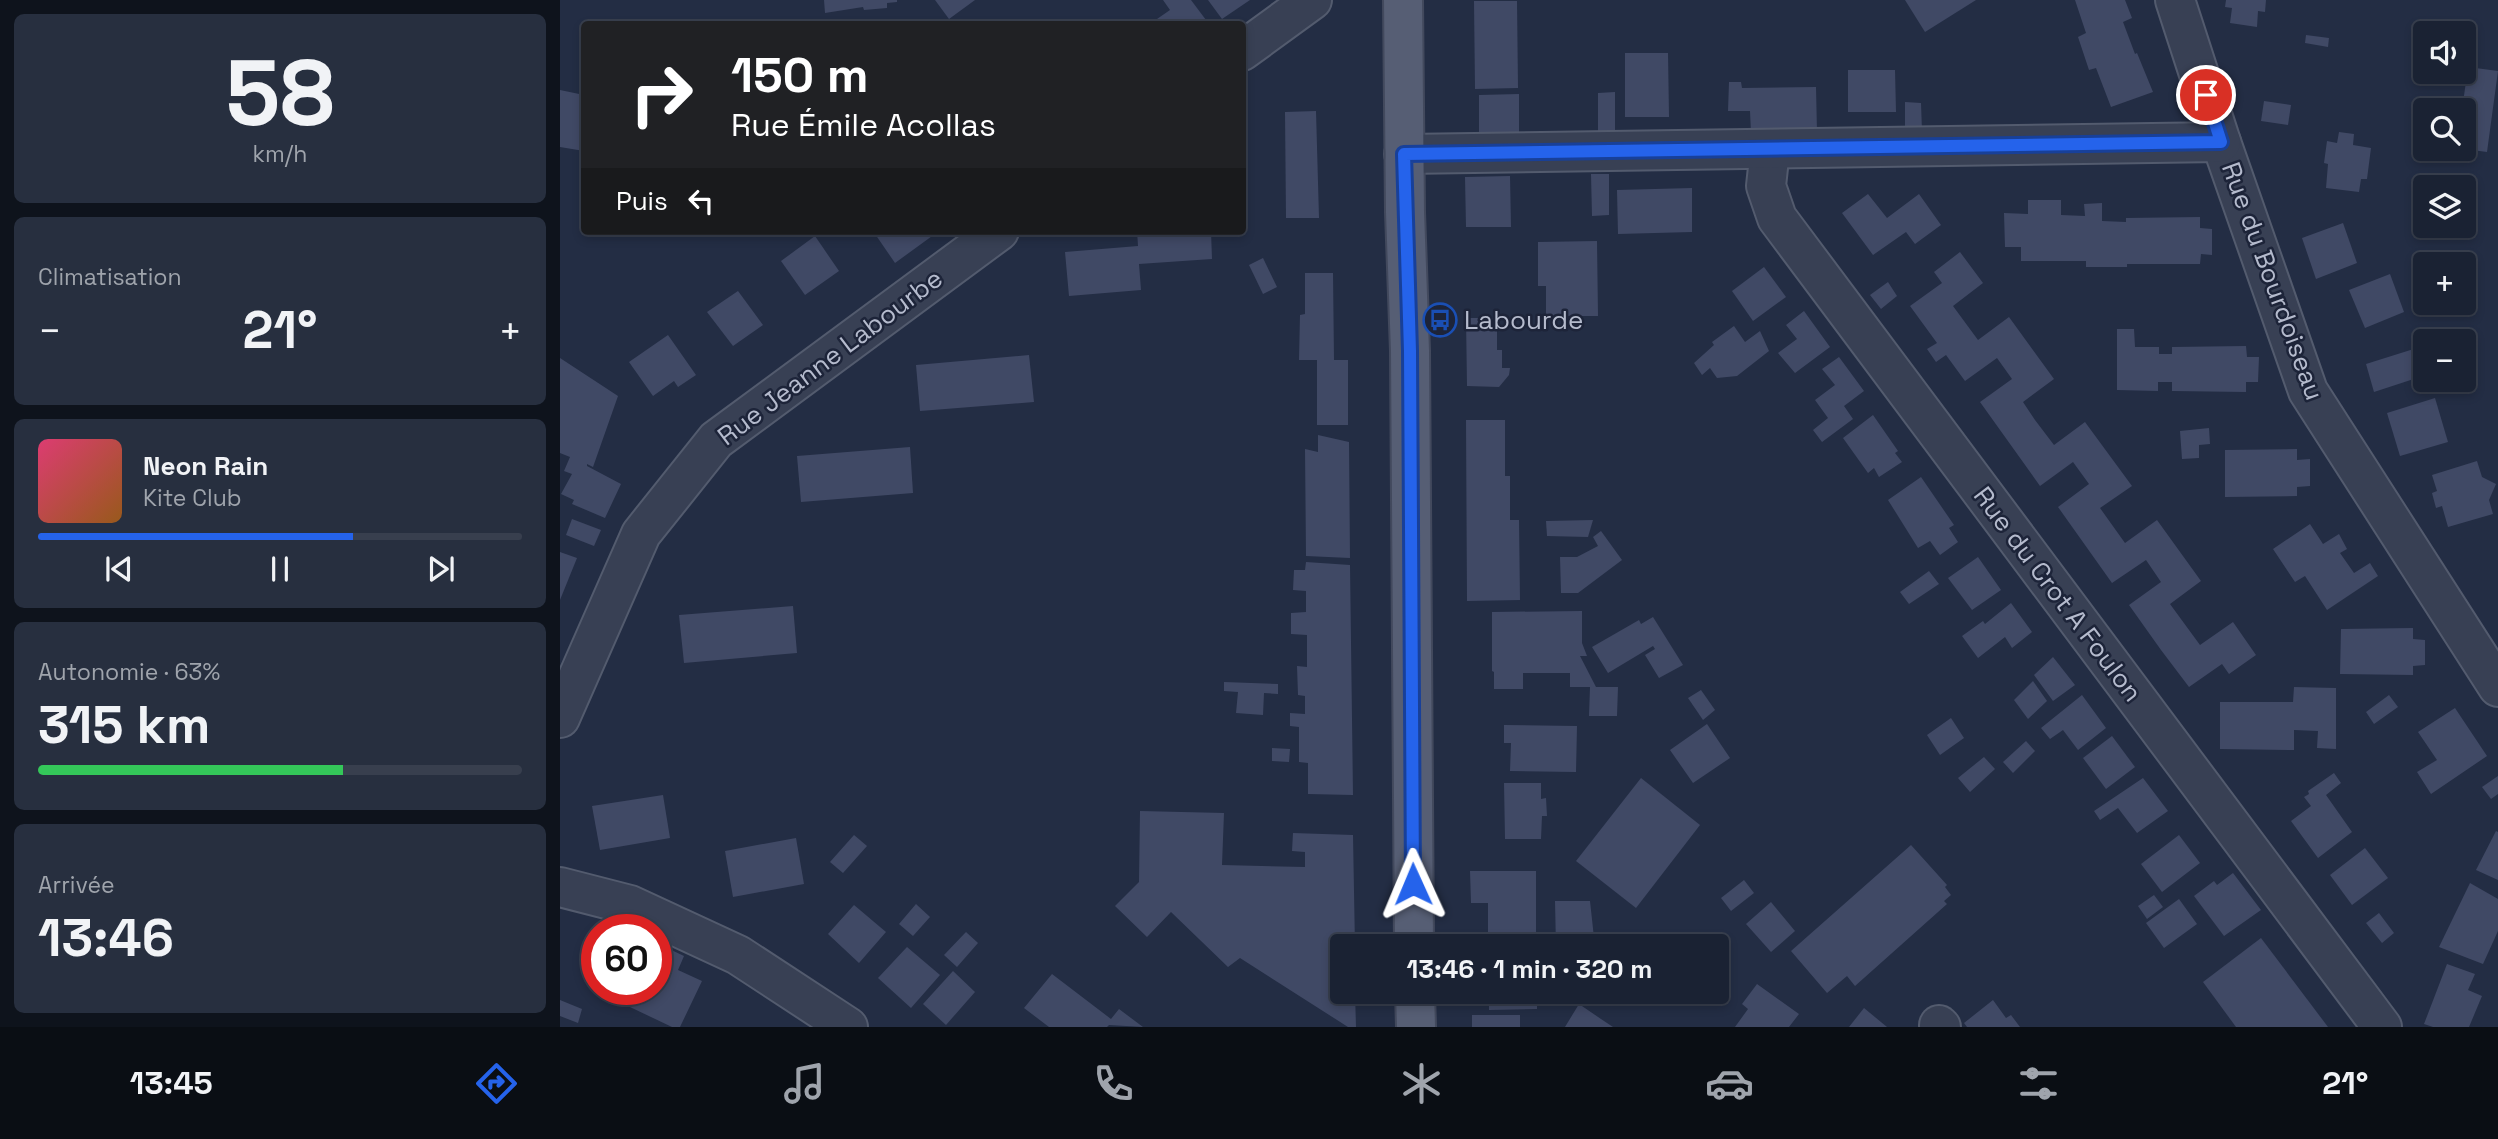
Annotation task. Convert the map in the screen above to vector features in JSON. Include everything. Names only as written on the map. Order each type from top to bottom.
[{"type":"main road","points":[[1403,0],[1410,351],[1414,934]]},
{"type":"main road","points":[[1415,1004],[1416,1027]]},
{"type":"street","points":[[1246,48],[1312,0]]},
{"type":"street","name":"Rue du Bourdoiseau","points":[[2175,0],[2221,142],[2308,391],[2498,687]]},
{"type":"street","points":[[1404,154],[2221,142]]},
{"type":"street","name":"Rue du Crot A Foulon","points":[[1770,149],[1766,186],[1777,218],[2379,1026]]},
{"type":"street","name":"Rue Jeanne Labourbe","points":[[560,718],[640,534],[716,440],[994,235]]},
{"type":"street","points":[[560,887],[630,905],[738,954],[848,1027]]},
{"type":"building","points":[[824,0],[897,2],[887,3],[887,8],[864,10],[863,7],[825,13]]},
{"type":"building","points":[[935,0],[975,0],[949,19]]},
{"type":"building","points":[[1163,0],[1191,0],[1207,21],[1158,21],[1157,19],[1170,10]]},
{"type":"building","points":[[1208,0],[1250,0],[1222,19]]},
{"type":"building","points":[[1905,0],[1976,0],[1925,32]]},
{"type":"building","points":[[2075,0],[2125,0],[2132,18],[2123,22],[2153,92],[2111,107],[2096,68],[2089,70],[2078,37],[2086,33]]},
{"type":"building","points":[[2226,0],[2266,0],[2265,12],[2258,11],[2257,27],[2230,23],[2232,8],[2225,7]]},
{"type":"building","points":[[1474,1],[1517,1],[1518,88],[1475,89]]},
{"type":"building","points":[[2306,35],[2329,38],[2328,47],[2305,43]]},
{"type":"building","points":[[1625,53],[1668,53],[1669,117],[1625,117]]},
{"type":"building","points":[[2476,68],[2498,71],[2487,152],[2476,151],[2476,98],[2464,98],[2466,84],[2476,84]]},
{"type":"building","points":[[1848,70],[1895,70],[1896,112],[1848,112]]},
{"type":"building","points":[[1729,82],[1741,82],[1742,88],[1816,87],[1817,132],[1751,133],[1750,111],[1728,111]]},
{"type":"building","points":[[560,90],[581,94],[581,150],[560,147]]},
{"type":"building","points":[[1615,92],[1615,134],[1598,134],[1598,93]]},
{"type":"building","points":[[1519,94],[1519,135],[1479,135],[1479,95]]},
{"type":"building","points":[[2264,101],[2291,105],[2288,125],[2261,121]]},
{"type":"building","points":[[1905,102],[1921,103],[1922,131],[1905,131]]},
{"type":"building","points":[[1316,111],[1319,218],[1286,218],[1285,112]]},
{"type":"building","points":[[2339,132],[2354,134],[2353,145],[2371,148],[2367,179],[2361,179],[2359,192],[2326,188],[2328,164],[2324,163],[2327,141],[2337,143]]},
{"type":"building","points":[[1591,174],[1609,174],[1609,215],[1592,216]]},
{"type":"building","points":[[1510,176],[1511,227],[1466,227],[1465,177]]},
{"type":"building","points":[[1692,188],[1692,232],[1618,234],[1617,190]]},
{"type":"building","points":[[1868,194],[1887,218],[1919,194],[1941,225],[1915,244],[1906,232],[1873,255],[1842,213]]},
{"type":"building","points":[[2028,200],[2061,200],[2061,215],[2085,216],[2084,204],[2102,203],[2102,221],[2200,217],[2200,228],[2212,229],[2212,255],[2201,254],[2200,264],[2127,264],[2127,267],[2086,267],[2086,261],[2021,261],[2021,247],[2005,247],[2004,213],[2028,214]]},
{"type":"building","points":[[2343,223],[2357,263],[2316,279],[2302,238]]},
{"type":"building","points":[[876,235],[934,235],[895,263]]},
{"type":"building","points":[[1137,235],[1211,235],[1212,259],[1139,264],[1141,290],[1069,296],[1065,252],[1138,246]]},
{"type":"building","points":[[815,236],[839,271],[805,295],[781,261]]},
{"type":"building","points":[[1597,241],[1598,316],[1546,316],[1546,286],[1538,286],[1538,242]]},
{"type":"building","points":[[1960,252],[1983,283],[1953,306],[1978,340],[2009,317],[2054,379],[2023,402],[2035,420],[2054,445],[2085,422],[2132,486],[2100,508],[2125,543],[2157,520],[2201,581],[2170,604],[2200,645],[2233,622],[2256,655],[2229,674],[2222,664],[2189,687],[2161,650],[2129,605],[2161,582],[2146,560],[2112,583],[2058,507],[2089,484],[2073,462],[2040,486],[1980,402],[2012,379],[1997,358],[1965,381],[1946,355],[1936,362],[1927,349],[1937,343],[1910,306],[1942,283],[1934,272]]},
{"type":"building","points":[[1263,258],[1277,287],[1263,294],[1249,265]]},
{"type":"building","points":[[1764,267],[1786,297],[1753,321],[1732,291]]},
{"type":"building","points":[[1305,273],[1333,273],[1334,360],[1348,360],[1348,425],[1317,425],[1317,360],[1299,360],[1300,315],[1305,314]]},
{"type":"building","points":[[2390,274],[2404,312],[2365,328],[2349,290]]},
{"type":"building","points":[[1888,282],[1897,296],[1881,309],[1870,295]]},
{"type":"building","points":[[738,291],[763,325],[733,346],[707,312]]},
{"type":"building","points":[[1804,311],[1830,347],[1795,373],[1778,353],[1797,339],[1786,325]]},
{"type":"building","points":[[1466,318],[1497,318],[1497,350],[1502,350],[1502,368],[1510,368],[1509,375],[1499,387],[1467,386]]},
{"type":"building","points":[[1734,326],[1745,342],[1760,331],[1769,351],[1737,376],[1717,378],[1710,368],[1702,375],[1694,363],[1714,345],[1712,342]]},
{"type":"building","points":[[2117,329],[2134,329],[2135,347],[2159,347],[2159,354],[2172,354],[2172,347],[2246,346],[2247,357],[2259,357],[2258,382],[2246,382],[2246,392],[2172,391],[2172,382],[2158,382],[2158,391],[2117,390]]},
{"type":"building","points":[[668,335],[696,375],[678,387],[674,381],[653,396],[629,362]]},
{"type":"building","points":[[2413,349],[2413,379],[2374,392],[2366,364]]},
{"type":"building","points":[[1029,355],[1034,402],[920,411],[916,365]]},
{"type":"building","points":[[1839,357],[1864,391],[1844,406],[1853,419],[1822,442],[1813,430],[1828,418],[1815,400],[1835,385],[1822,369]]},
{"type":"building","points":[[560,358],[618,396],[593,467],[587,464],[621,484],[605,518],[572,504],[574,500],[561,494],[572,474],[564,471],[570,457],[560,453]]},
{"type":"building","points":[[2435,398],[2448,442],[2400,456],[2387,413]]},
{"type":"building","points":[[1873,415],[1898,451],[1895,453],[1902,462],[1879,477],[1874,468],[1868,473],[1843,438]]},
{"type":"building","points":[[1466,420],[1505,420],[1505,476],[1510,476],[1510,520],[1519,520],[1520,600],[1467,601]]},
{"type":"building","points":[[2209,428],[2210,444],[2199,445],[2199,458],[2182,459],[2180,431]]},
{"type":"building","points":[[1318,435],[1349,442],[1350,558],[1306,556],[1305,449],[1318,452]]},
{"type":"building","points":[[910,447],[913,493],[801,502],[797,456]]},
{"type":"building","points":[[2297,449],[2297,460],[2310,459],[2310,486],[2297,487],[2297,496],[2225,497],[2225,450]]},
{"type":"building","points":[[2477,461],[2482,477],[2496,484],[2489,500],[2493,514],[2448,527],[2442,506],[2436,508],[2432,493],[2437,491],[2432,475]]},
{"type":"building","points":[[1921,477],[1954,525],[1949,528],[1958,542],[1940,555],[1930,541],[1918,548],[1888,500]]},
{"type":"building","points":[[572,519],[601,530],[594,546],[566,535]]},
{"type":"building","points":[[1593,520],[1588,537],[1547,536],[1546,521]]},
{"type":"building","points":[[2310,524],[2323,544],[2339,534],[2347,549],[2340,553],[2354,573],[2370,563],[2378,576],[2327,610],[2305,576],[2295,582],[2273,549]]},
{"type":"building","points":[[1601,531],[1622,560],[1578,593],[1561,593],[1560,557],[1577,557],[1598,546],[1593,537]]},
{"type":"building","points":[[560,552],[577,558],[560,600]]},
{"type":"building","points":[[1978,557],[2001,590],[1972,610],[1948,578]]},
{"type":"building","points":[[1306,562],[1350,565],[1353,795],[1308,794],[1308,763],[1299,762],[1299,727],[1290,726],[1290,713],[1305,714],[1305,696],[1298,695],[1297,666],[1307,667],[1307,635],[1291,634],[1291,613],[1306,612],[1306,591],[1293,590],[1294,570],[1305,570]]},
{"type":"building","points":[[1929,571],[1939,584],[1909,604],[1900,592]]},
{"type":"building","points":[[2011,603],[2032,632],[2012,648],[2005,637],[1978,658],[1962,636],[1983,621],[1985,624]]},
{"type":"building","points":[[793,606],[797,653],[684,663],[679,615]]},
{"type":"building","points":[[1582,611],[1582,643],[1587,656],[1580,656],[1596,687],[1618,687],[1617,716],[1589,716],[1590,687],[1570,687],[1570,673],[1523,673],[1523,689],[1494,689],[1492,612]]},
{"type":"building","points":[[1653,617],[1683,665],[1659,678],[1645,655],[1655,649],[1653,646],[1608,673],[1592,647],[1639,620],[1641,624]]},
{"type":"building","points":[[2413,628],[2413,639],[2425,640],[2425,665],[2413,666],[2413,675],[2340,674],[2341,629]]},
{"type":"building","points":[[2053,657],[2075,685],[2053,701],[2034,675]]},
{"type":"building","points":[[2033,681],[2047,701],[2028,719],[2014,700]]},
{"type":"building","points":[[1224,682],[1278,684],[1278,694],[1264,693],[1263,715],[1236,713],[1238,692],[1224,691]]},
{"type":"building","points":[[2294,687],[2336,688],[2336,749],[2317,748],[2318,731],[2294,730],[2294,750],[2220,749],[2220,702],[2293,702]]},
{"type":"building","points":[[1701,690],[1715,710],[1703,720],[1688,698]]},
{"type":"building","points":[[2082,695],[2106,728],[2078,750],[2063,730],[2050,739],[2041,728]]},
{"type":"building","points":[[2389,695],[2398,707],[2374,724],[2366,712]]},
{"type":"building","points":[[2455,708],[2487,756],[2431,794],[2417,772],[2437,760],[2418,732]]},
{"type":"building","points":[[1951,718],[1964,738],[1940,755],[1927,735]]},
{"type":"building","points":[[1707,724],[1730,758],[1693,783],[1670,750]]},
{"type":"building","points":[[1504,725],[1577,726],[1576,772],[1510,771],[1511,743],[1504,743]]},
{"type":"building","points":[[2112,736],[2135,767],[2106,789],[2083,758]]},
{"type":"building","points":[[2026,741],[2035,751],[2013,773],[2003,762]]},
{"type":"building","points":[[1272,748],[1290,749],[1289,762],[1272,761]]},
{"type":"building","points":[[1984,757],[1995,769],[1970,792],[1958,778]]},
{"type":"building","points":[[2334,773],[2341,783],[2326,795],[2352,832],[2318,858],[2291,821],[2311,806],[2304,797],[2309,794],[2308,791]]},
{"type":"building","points":[[2498,776],[2498,794],[2491,799],[2482,787]]},
{"type":"building","points":[[1641,778],[1700,825],[1636,908],[1576,861]]},
{"type":"building","points":[[2143,778],[2168,811],[2137,833],[2118,808],[2100,820],[2094,811]]},
{"type":"building","points":[[1504,783],[1541,783],[1541,799],[1546,798],[1547,816],[1542,816],[1541,839],[1505,839]]},
{"type":"building","points":[[663,795],[670,838],[600,850],[592,806]]},
{"type":"building","points":[[1140,811],[1224,813],[1222,865],[1305,867],[1305,852],[1292,851],[1293,833],[1353,835],[1355,934],[1330,934],[1330,1004],[1355,1004],[1356,1027],[1348,1027],[1240,958],[1228,967],[1171,912],[1147,937],[1115,906],[1139,882]]},
{"type":"building","points":[[2496,831],[2498,832],[2498,880],[2476,870]]},
{"type":"building","points":[[854,835],[867,846],[843,873],[830,862]]},
{"type":"building","points":[[2179,835],[2200,863],[2162,892],[2141,864]]},
{"type":"building","points":[[796,838],[804,884],[733,897],[725,851]]},
{"type":"building","points":[[1911,845],[1947,885],[1945,887],[1951,895],[1944,901],[1947,904],[1855,986],[1847,976],[1827,993],[1791,951]]},
{"type":"building","points":[[2365,848],[2388,878],[2352,905],[2330,875]]},
{"type":"building","points":[[1470,871],[1536,871],[1536,934],[1488,934],[1488,903],[1471,903]]},
{"type":"building","points":[[2233,873],[2261,910],[2224,936],[2194,896],[2214,881],[2217,885]]},
{"type":"building","points":[[1744,880],[1754,893],[1731,911],[1721,898]]},
{"type":"building","points":[[2470,883],[2498,899],[2498,931],[2483,964],[2439,947]]},
{"type":"building","points":[[2154,895],[2163,907],[2147,919],[2138,906]]},
{"type":"building","points":[[2179,899],[2197,924],[2164,948],[2146,923]]},
{"type":"building","points":[[1555,901],[1590,901],[1594,934],[1556,934]]},
{"type":"building","points":[[1771,902],[1795,931],[1771,952],[1746,924]]},
{"type":"building","points":[[916,904],[930,917],[913,936],[899,924]]},
{"type":"building","points":[[854,905],[886,932],[859,963],[828,934]]},
{"type":"building","points":[[2379,913],[2394,933],[2382,943],[2366,923]]},
{"type":"building","points":[[966,932],[978,943],[957,967],[944,955]]},
{"type":"building","points":[[2261,938],[2328,1027],[2236,1027],[2203,982]]},
{"type":"building","points":[[907,947],[940,975],[911,1008],[878,978]]},
{"type":"building","points":[[672,950],[684,956],[678,970],[702,981],[680,1027],[672,1027],[626,1005],[672,1005]]},
{"type":"building","points":[[2447,964],[2475,974],[2468,990],[2482,996],[2469,1027],[2433,1027],[2424,1024]]},
{"type":"building","points":[[953,971],[975,992],[946,1025],[923,1004]]},
{"type":"building","points":[[1052,974],[1111,1019],[1119,1009],[1143,1027],[1049,1027],[1024,1008]]},
{"type":"building","points":[[1757,984],[1799,1014],[1789,1027],[1735,1027],[1748,1009],[1742,1004]]},
{"type":"building","points":[[560,1000],[582,1009],[578,1023],[560,1016]]},
{"type":"building","points":[[1993,1000],[2006,1018],[2011,1015],[2020,1027],[1967,1027],[1964,1023]]},
{"type":"building","points":[[1489,1004],[1537,1004],[1537,1009],[1489,1010]]},
{"type":"building","points":[[1579,1004],[1613,1027],[1565,1027]]},
{"type":"building","points":[[1864,1008],[1887,1027],[1849,1027]]},
{"type":"building","points":[[1472,1015],[1520,1015],[1520,1027],[1472,1027]]},
{"type":"place","name":"Labourde","points":[[1440,320]]},
{"type":"route","points":[[1413,884],[1410,351],[1404,154],[2221,142],[2206,95]]}]
